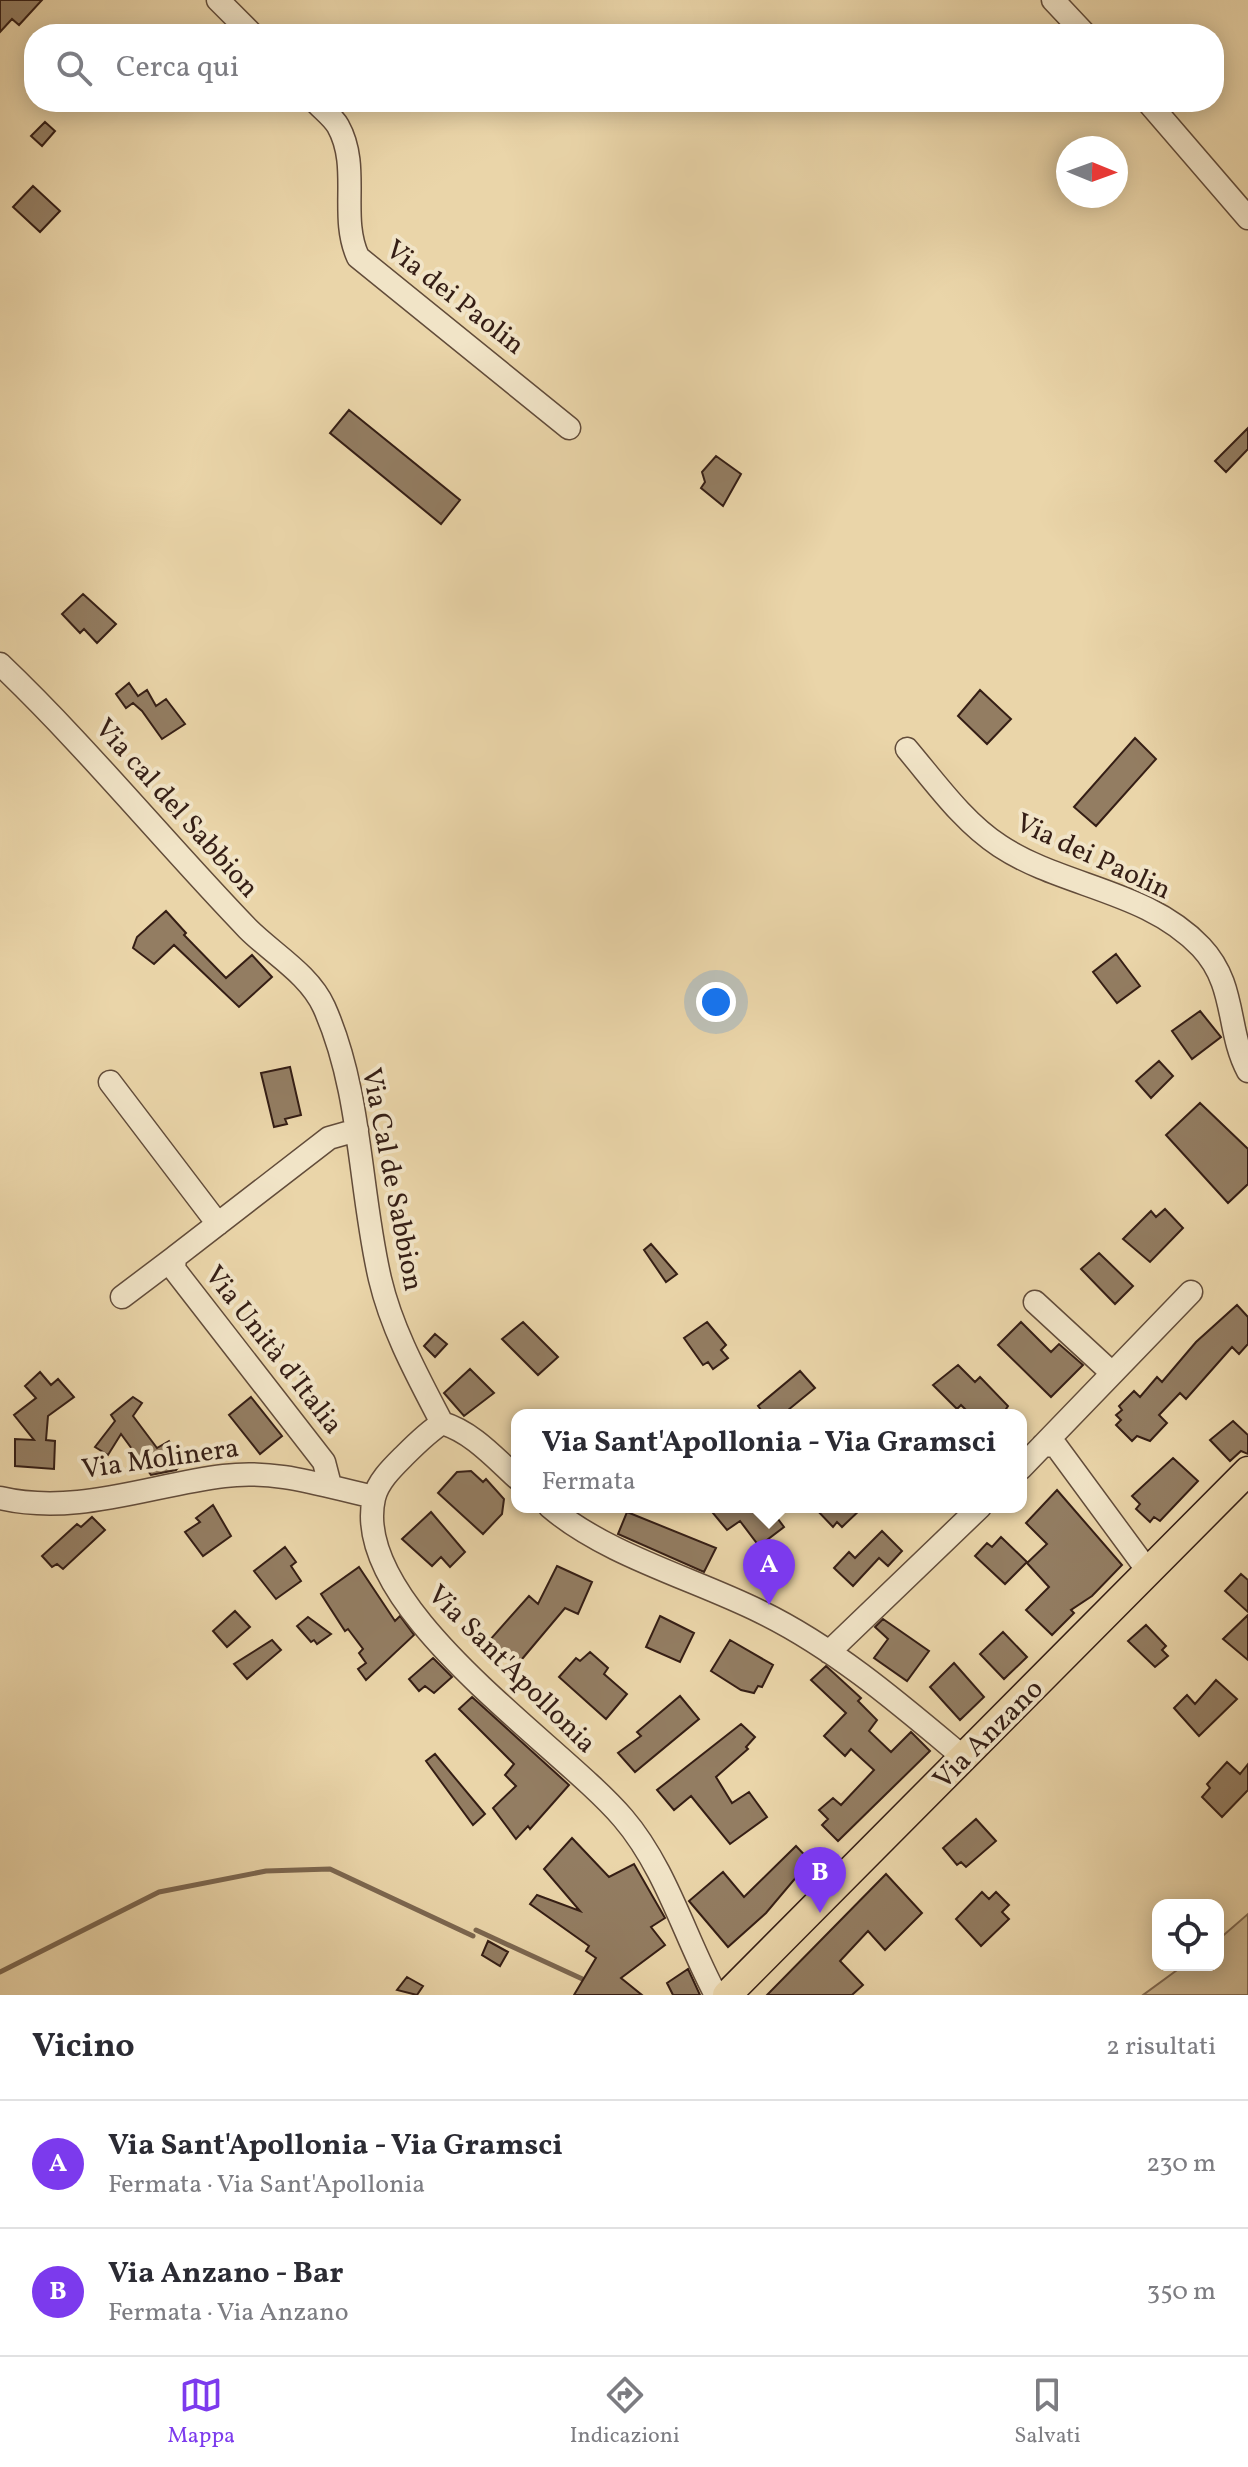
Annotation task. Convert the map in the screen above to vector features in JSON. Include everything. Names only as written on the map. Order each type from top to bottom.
[{"type":"main road","name":"Via Anzano","points":[[727,1995],[1248,1471]]},
{"type":"street","points":[[218,0],[242,24]]},
{"type":"street","points":[[1053,0],[1076,24]]},
{"type":"street","name":"Via dei Paolin","points":[[325,112],[338,126],[350,172],[349,237],[358,257],[569,428]]},
{"type":"street","points":[[1157,112],[1248,218]]},
{"type":"street","name":"Via cal del Sabbion","points":[[0,664],[52,713],[250,931],[313,988]]},
{"type":"street","name":"Via dei Paolin","points":[[907,749],[974,825],[999,846],[1033,863],[1141,906],[1200,946],[1220,972],[1248,1071]]},
{"type":"street","name":"Via Cal de Sabbion","points":[[313,988],[332,1029],[357,1130],[386,1302],[406,1355],[442,1423]]},
{"type":"street","name":"Via Unità d'Italia","points":[[110,1082],[218,1224]]},
{"type":"street","name":"Via Unità d'Italia","points":[[330,1485],[324,1462],[174,1269],[175,1257],[329,1138],[357,1130]]},
{"type":"street","points":[[122,1297],[175,1257]]},
{"type":"street","points":[[1027,1462],[1191,1292]]},
{"type":"street","points":[[1035,1302],[1112,1373]]},
{"type":"street","points":[[374,1497],[393,1467],[442,1423],[482,1445],[511,1472]]},
{"type":"street","points":[[1043,1445],[1056,1446],[1148,1571]]},
{"type":"street","name":"Via Molinera","points":[[0,1498],[40,1502],[110,1499],[224,1475],[259,1474],[330,1485],[374,1497]]},
{"type":"street","name":"Via Sant'Apollonia","points":[[374,1497],[375,1532],[381,1555],[410,1612],[635,1832],[716,1995]]},
{"type":"street","points":[[559,1513],[588,1533],[760,1611],[829,1652],[963,1757]]},
{"type":"street","points":[[829,1652],[974,1513]]},
{"type":"shaded area","points":[[1248,1914],[1248,1995],[1143,1995],[1176,1971],[1224,1971],[1224,1935]]},
{"type":"building","points":[[0,0],[42,0],[19,25],[12,19],[0,32]]},
{"type":"building","points":[[45,122],[55,131],[42,146],[31,136]]},
{"type":"building","points":[[33,186],[60,211],[40,232],[13,207]]},
{"type":"building","points":[[349,410],[460,500],[441,524],[330,433]]},
{"type":"building","points":[[1248,428],[1248,449],[1226,472],[1215,461]]},
{"type":"building","points":[[716,456],[741,474],[723,506],[701,488],[705,482],[702,472]]},
{"type":"building","points":[[83,594],[116,624],[97,643],[84,629],[80,633],[62,614]]},
{"type":"building","points":[[129,683],[138,696],[147,690],[156,706],[166,699],[185,724],[162,739],[142,711],[133,703],[126,708],[116,694]]},
{"type":"building","points":[[980,690],[1011,719],[987,744],[958,716]]},
{"type":"building","points":[[1135,738],[1156,759],[1096,826],[1074,807]]},
{"type":"building","points":[[166,911],[186,933],[184,935],[226,978],[252,955],[272,977],[239,1007],[174,945],[154,964],[133,948],[137,937]]},
{"type":"building","points":[[1116,954],[1140,986],[1117,1003],[1093,972]]},
{"type":"building","points":[[1200,1011],[1221,1037],[1192,1059],[1172,1031]]},
{"type":"building","points":[[1159,1061],[1173,1076],[1151,1098],[1136,1081]]},
{"type":"building","points":[[290,1067],[301,1115],[285,1119],[287,1124],[274,1127],[261,1073]]},
{"type":"building","points":[[1200,1103],[1248,1149],[1248,1184],[1228,1203],[1166,1135]]},
{"type":"building","points":[[1165,1209],[1183,1228],[1150,1262],[1123,1239],[1151,1211],[1156,1217]]},
{"type":"building","points":[[651,1244],[677,1274],[666,1282],[644,1250]]},
{"type":"building","points":[[1099,1253],[1133,1286],[1115,1304],[1081,1269]]},
{"type":"building","points":[[1237,1305],[1248,1317],[1248,1344],[1239,1354],[1232,1347],[1186,1399],[1180,1393],[1159,1415],[1167,1423],[1150,1441],[1137,1436],[1132,1441],[1116,1425],[1121,1420],[1116,1415],[1122,1410],[1119,1406],[1134,1391],[1140,1397],[1157,1377],[1162,1382],[1196,1342]]},
{"type":"building","points":[[523,1322],[558,1357],[538,1375],[502,1339]]},
{"type":"building","points":[[707,1322],[726,1345],[721,1350],[728,1358],[713,1369],[708,1362],[703,1365],[684,1338]]},
{"type":"building","points":[[1021,1322],[1051,1352],[1059,1344],[1083,1365],[1051,1397],[998,1345]]},
{"type":"building","points":[[435,1334],[447,1344],[435,1357],[424,1346]]},
{"type":"building","points":[[958,1365],[975,1382],[980,1377],[1008,1406],[1006,1409],[965,1409],[961,1405],[957,1409],[933,1385]]},
{"type":"building","points":[[470,1369],[494,1393],[464,1416],[444,1393]]},
{"type":"building","points":[[800,1371],[815,1388],[789,1409],[760,1409],[758,1406]]},
{"type":"building","points":[[40,1372],[51,1385],[58,1379],[74,1397],[48,1416],[46,1440],[55,1441],[54,1469],[15,1466],[15,1439],[34,1440],[14,1415],[36,1398],[25,1386]]},
{"type":"building","points":[[133,1397],[142,1403],[133,1416],[157,1448],[169,1441],[183,1462],[176,1470],[151,1475],[121,1434],[108,1455],[95,1447],[115,1421],[111,1415]]},
{"type":"building","points":[[251,1397],[282,1436],[260,1454],[229,1415]]},
{"type":"building","points":[[1233,1421],[1248,1435],[1248,1454],[1241,1451],[1230,1461],[1210,1440]]},
{"type":"building","points":[[1173,1458],[1198,1481],[1160,1521],[1154,1517],[1150,1522],[1136,1509],[1140,1504],[1132,1496]]},
{"type":"building","points":[[471,1471],[483,1482],[486,1479],[504,1499],[502,1514],[483,1534],[438,1493],[457,1472]]},
{"type":"building","points":[[1057,1490],[1122,1565],[1092,1596],[1071,1610],[1074,1613],[1052,1635],[1026,1610],[1049,1587],[1027,1563],[1047,1544],[1026,1523]]},
{"type":"building","points":[[213,1505],[231,1536],[203,1556],[185,1532],[200,1522],[196,1518]]},
{"type":"building","points":[[431,1512],[465,1552],[450,1567],[441,1557],[432,1566],[402,1539]]},
{"type":"building","points":[[627,1513],[629,1513],[716,1548],[704,1572],[618,1534]]},
{"type":"building","points":[[713,1513],[774,1513],[784,1527],[759,1546],[740,1521],[727,1530]]},
{"type":"building","points":[[820,1513],[857,1513],[842,1527],[837,1522],[833,1527]]},
{"type":"building","points":[[92,1517],[105,1530],[63,1569],[57,1564],[52,1567],[42,1556],[77,1524],[81,1527]]},
{"type":"building","points":[[882,1531],[902,1551],[888,1566],[879,1558],[853,1586],[834,1568],[849,1552],[855,1558]]},
{"type":"building","points":[[1001,1537],[1027,1562],[1005,1584],[975,1556],[987,1543],[992,1547]]},
{"type":"building","points":[[285,1547],[296,1562],[291,1566],[301,1581],[276,1599],[254,1571]]},
{"type":"building","points":[[557,1566],[592,1582],[578,1614],[565,1608],[517,1665],[488,1642],[529,1596],[538,1604]]},
{"type":"building","points":[[359,1567],[395,1621],[400,1616],[414,1635],[366,1680],[358,1669],[366,1663],[359,1653],[363,1649],[348,1629],[345,1631],[321,1594]]},
{"type":"building","points":[[1241,1574],[1248,1580],[1248,1612],[1225,1591]]},
{"type":"building","points":[[235,1611],[250,1627],[227,1647],[213,1631]]},
{"type":"building","points":[[1248,1615],[1248,1660],[1223,1639]]},
{"type":"building","points":[[660,1616],[694,1633],[680,1662],[646,1647]]},
{"type":"building","points":[[308,1617],[331,1634],[317,1644],[314,1640],[311,1642],[297,1626]]},
{"type":"building","points":[[883,1619],[929,1651],[907,1681],[874,1658],[888,1639],[875,1627]]},
{"type":"building","points":[[1146,1625],[1166,1646],[1162,1650],[1168,1656],[1155,1667],[1128,1641]]},
{"type":"building","points":[[1003,1632],[1027,1657],[1004,1679],[980,1654]]},
{"type":"building","points":[[272,1640],[281,1650],[247,1679],[234,1664]]},
{"type":"building","points":[[730,1640],[773,1665],[762,1687],[758,1686],[754,1693],[741,1690],[711,1671]]},
{"type":"building","points":[[590,1652],[608,1668],[604,1674],[627,1694],[606,1719],[559,1677],[576,1658],[580,1661]]},
{"type":"building","points":[[433,1658],[452,1677],[434,1693],[425,1686],[419,1691],[409,1679]]},
{"type":"building","points":[[954,1663],[984,1697],[960,1720],[930,1687]]},
{"type":"building","points":[[826,1666],[861,1698],[858,1701],[877,1720],[869,1731],[891,1752],[911,1732],[930,1751],[838,1841],[822,1825],[828,1819],[819,1810],[833,1798],[841,1805],[874,1770],[851,1749],[845,1756],[824,1736],[846,1713],[811,1680]]},
{"type":"building","points":[[1216,1680],[1237,1699],[1199,1736],[1174,1708],[1187,1695],[1195,1704]]},
{"type":"building","points":[[680,1696],[699,1719],[635,1772],[618,1753],[641,1736],[637,1732]]},
{"type":"building","points":[[472,1697],[569,1785],[530,1829],[528,1826],[516,1839],[493,1808],[516,1786],[505,1775],[514,1764],[459,1709]]},
{"type":"building","points":[[741,1724],[755,1737],[746,1747],[748,1749],[716,1777],[732,1803],[749,1792],[767,1817],[730,1844],[691,1796],[674,1810],[657,1790]]},
{"type":"building","points":[[435,1754],[485,1814],[473,1825],[426,1761]]},
{"type":"building","points":[[1227,1762],[1240,1774],[1248,1764],[1248,1790],[1222,1817],[1202,1797],[1210,1788],[1207,1784]]},
{"type":"building","points":[[976,1819],[996,1841],[966,1867],[961,1862],[957,1865],[943,1848]]},
{"type":"building","points":[[572,1838],[609,1877],[634,1864],[665,1918],[651,1927],[665,1945],[621,1978],[642,1995],[574,1995],[596,1958],[586,1951],[589,1946],[530,1904],[537,1895],[580,1911],[544,1869]]},
{"type":"building","points":[[796,1846],[814,1865],[801,1878],[798,1875],[766,1913],[728,1947],[689,1901],[723,1872],[744,1897]]},
{"type":"building","points":[[886,1874],[922,1913],[885,1950],[868,1931],[840,1961],[863,1985],[852,1995],[767,1995]]},
{"type":"building","points":[[982,1892],[989,1899],[996,1892],[1009,1905],[1002,1912],[1009,1919],[981,1946],[956,1919]]},
{"type":"building","points":[[488,1941],[508,1952],[500,1966],[482,1955]]},
{"type":"building","points":[[688,1969],[700,1995],[673,1995],[667,1983]]},
{"type":"building","points":[[407,1977],[423,1986],[417,1995],[397,1990]]},
{"type":"waterway","points":[[0,1972],[159,1892],[266,1871],[330,1869],[473,1936]]},
{"type":"waterway","points":[[476,1930],[589,1982]]},
{"type":"place","name":"Via Sant'Apollonia - Via Gramsci","points":[[769,1605]]},
{"type":"place","name":"Via Anzano - Bar","points":[[820,1913]]}]
